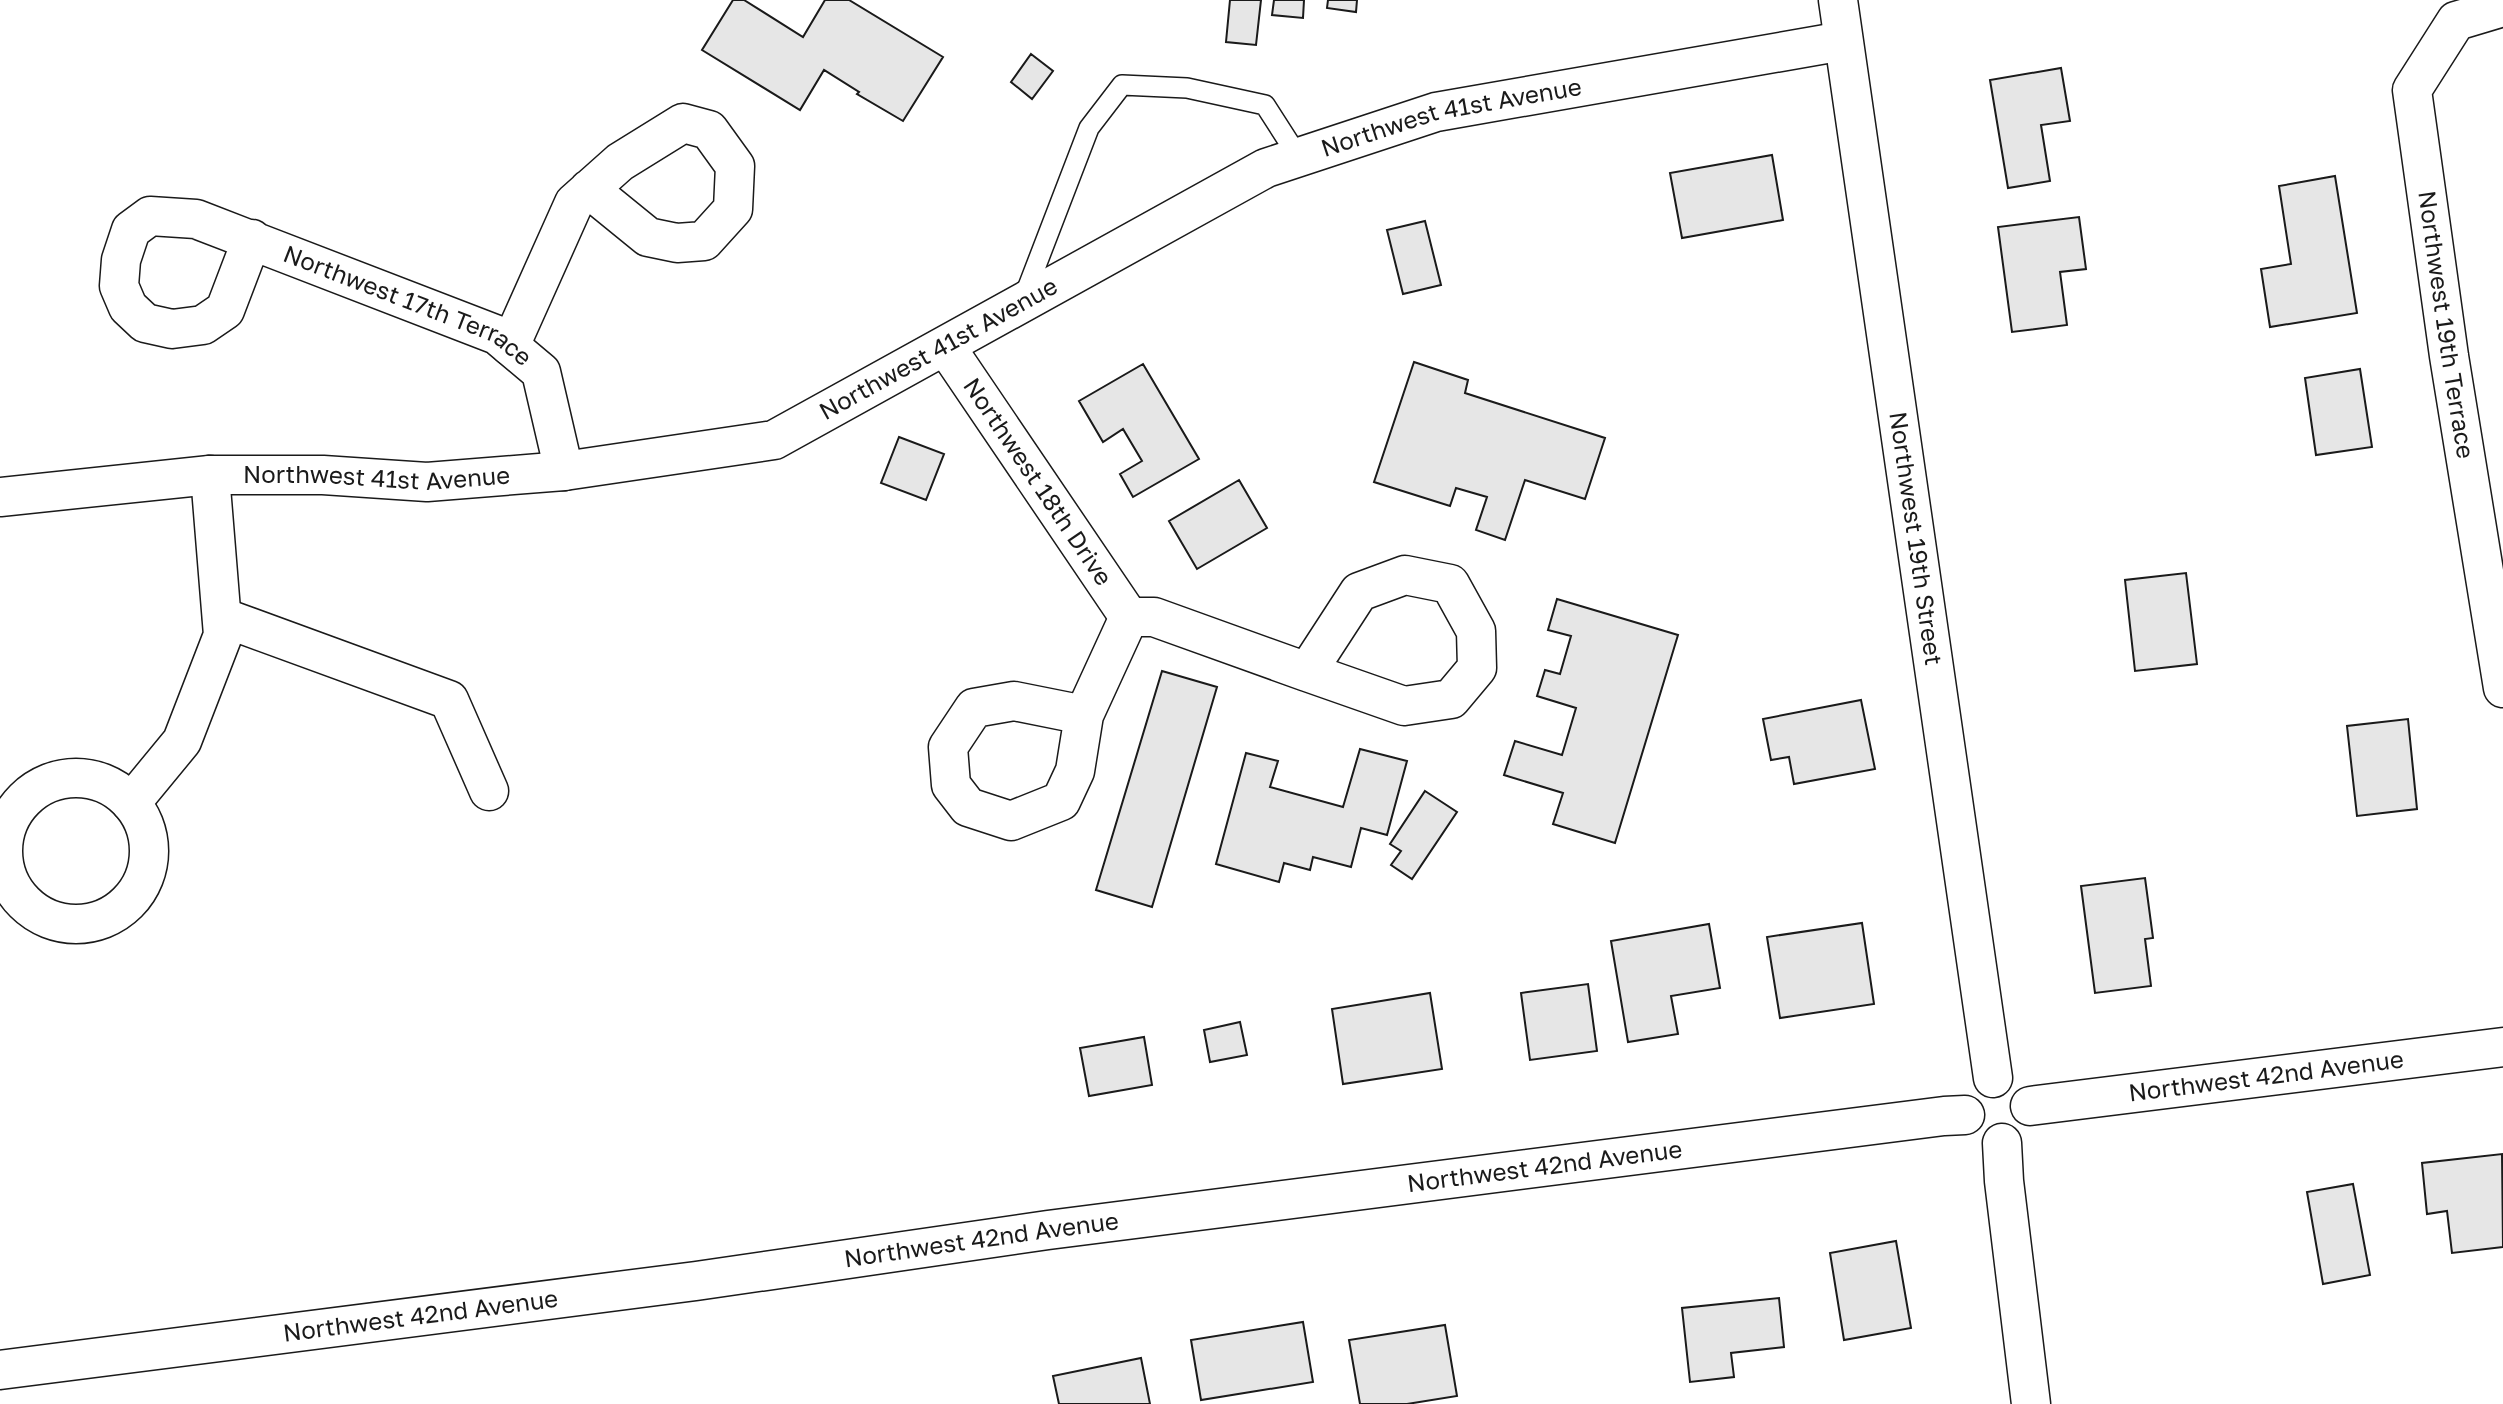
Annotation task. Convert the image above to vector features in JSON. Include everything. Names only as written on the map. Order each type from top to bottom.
[{"type":"street","name":"Northwest 19th Street","points":[[1838,0],[1993,1078]]},
{"type":"street","name":"Northwest 19th Terrace","points":[[2503,7],[2456,21],[2412,90],[2449,356],[2503,688]]},
{"type":"street","name":"Northwest 41st Avenue","points":[[0,497],[210,475],[323,475],[428,482],[564,471],[774,440],[1266,168],[1436,112],[1843,41]]},
{"type":"street","points":[[510,346],[574,203],[589,189]]},
{"type":"street","name":"Northwest 17th Terrace","points":[[252,239],[497,335],[541,372],[564,471]]},
{"type":"street","name":"Northwest 18th Drive","points":[[946,347],[1129,617]]},
{"type":"street","points":[[131,803],[182,741],[223,635],[210,475]]},
{"type":"street","points":[[222,617],[449,700],[489,791]]},
{"type":"street","points":[[1084,715],[1129,617],[1154,617],[1307,672]]},
{"type":"street","name":"Northwest 42nd Avenue","points":[[2030,1106],[2503,1047]]},
{"type":"street","points":[[1993,1078],[2006,1079],[2018,1085],[2026,1094],[2030,1106],[2024,1131],[2014,1139],[2002,1143],[1989,1142],[1978,1136],[1969,1127],[1965,1115],[1966,1102],[1972,1090],[1993,1078]]},
{"type":"street","name":"Northwest 42nd Avenue","points":[[0,1370],[696,1281],[1048,1230],[1965,1115]]},
{"type":"street","points":[[2002,1143],[2004,1181],[2031,1404]]},
{"type":"lane","points":[[1021,305],[1089,128],[1122,85],[1188,88],[1265,105],[1299,158]]},
{"type":"building","points":[[733,0],[744,0],[803,37],[825,0],[849,0],[943,57],[903,121],[857,94],[859,92],[824,70],[800,110],[702,50]]},
{"type":"building","points":[[1230,0],[1261,0],[1256,45],[1226,42]]},
{"type":"building","points":[[1274,0],[1304,0],[1303,18],[1272,15]]},
{"type":"building","points":[[1328,0],[1357,0],[1356,12],[1327,8]]},
{"type":"building","points":[[1031,54],[1053,71],[1032,99],[1011,82]]},
{"type":"building","points":[[2061,68],[2070,121],[2041,125],[2050,181],[2008,188],[1990,80]]},
{"type":"building","points":[[1772,155],[1783,220],[1682,238],[1670,173]]},
{"type":"building","points":[[2335,176],[2357,313],[2270,327],[2261,269],[2291,264],[2279,186]]},
{"type":"building","points":[[2079,217],[2086,269],[2060,272],[2067,325],[2012,332],[1998,227]]},
{"type":"building","points":[[1425,221],[1441,285],[1403,294],[1387,230]]},
{"type":"building","points":[[1414,362],[1468,380],[1465,393],[1605,438],[1585,499],[1525,480],[1505,540],[1476,530],[1487,497],[1456,488],[1450,506],[1374,482]]},
{"type":"building","points":[[1143,364],[1199,459],[1133,497],[1120,474],[1142,461],[1123,429],[1103,442],[1079,401]]},
{"type":"building","points":[[2360,369],[2372,447],[2316,455],[2305,378]]},
{"type":"building","points":[[899,437],[944,454],[926,500],[881,483]]},
{"type":"building","points":[[1239,480],[1267,528],[1197,569],[1169,521]]},
{"type":"building","points":[[2186,573],[2197,664],[2135,671],[2125,580]]},
{"type":"building","points":[[1557,599],[1678,635],[1615,843],[1553,824],[1563,793],[1504,775],[1515,741],[1562,755],[1576,708],[1537,696],[1545,670],[1560,674],[1571,636],[1548,630]]},
{"type":"building","points":[[1162,671],[1217,687],[1152,907],[1096,890]]},
{"type":"building","points":[[1861,700],[1875,769],[1794,784],[1789,757],[1771,760],[1763,719]]},
{"type":"building","points":[[2408,719],[2417,809],[2357,816],[2347,726]]},
{"type":"building","points":[[1360,749],[1407,761],[1387,835],[1361,828],[1351,867],[1313,857],[1310,870],[1284,863],[1279,882],[1216,864],[1246,753],[1278,761],[1270,787],[1343,807]]},
{"type":"building","points":[[1425,791],[1457,812],[1412,879],[1391,865],[1401,851],[1390,844]]},
{"type":"building","points":[[2145,878],[2153,938],[2145,939],[2151,986],[2095,993],[2081,886]]},
{"type":"building","points":[[1862,923],[1874,1004],[1780,1018],[1767,937]]},
{"type":"building","points":[[1709,924],[1720,988],[1671,996],[1678,1034],[1628,1042],[1611,941]]},
{"type":"building","points":[[1588,984],[1597,1051],[1530,1060],[1521,993]]},
{"type":"building","points":[[1430,993],[1442,1069],[1343,1084],[1332,1009]]},
{"type":"building","points":[[1240,1022],[1247,1055],[1210,1062],[1204,1030]]},
{"type":"building","points":[[1144,1037],[1152,1085],[1089,1096],[1080,1048]]},
{"type":"building","points":[[2502,1154],[2503,1247],[2452,1253],[2447,1211],[2427,1214],[2422,1163]]},
{"type":"building","points":[[2353,1184],[2370,1275],[2323,1284],[2307,1192]]},
{"type":"building","points":[[1896,1241],[1911,1328],[1844,1340],[1830,1253]]},
{"type":"building","points":[[1779,1298],[1784,1347],[1731,1353],[1734,1377],[1690,1382],[1682,1308]]},
{"type":"building","points":[[1303,1322],[1313,1382],[1201,1400],[1191,1340]]},
{"type":"building","points":[[1445,1325],[1457,1396],[1407,1404],[1360,1404],[1349,1340]]},
{"type":"building","points":[[1141,1358],[1150,1404],[1059,1404],[1053,1376]]}]
